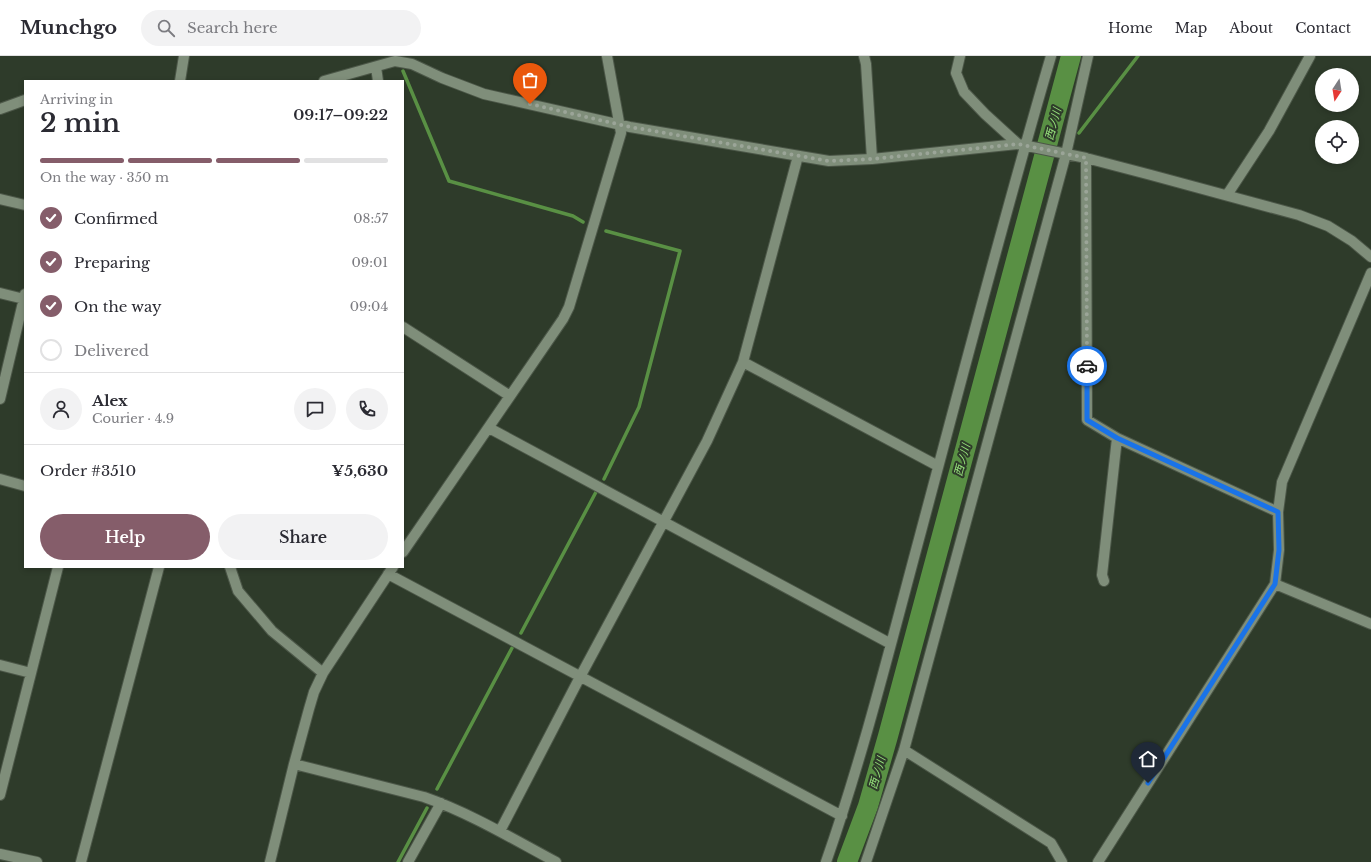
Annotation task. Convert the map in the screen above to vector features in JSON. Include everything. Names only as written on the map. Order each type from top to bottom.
[{"type":"street","points":[[180,80],[184,56]]},
{"type":"street","points":[[404,551],[562,320],[568,307],[621,133],[607,56]]},
{"type":"street","points":[[864,56],[866,64],[872,159]]},
{"type":"street","points":[[960,56],[956,73],[964,92],[986,114],[1026,145]]},
{"type":"street","points":[[826,862],[842,816],[891,644],[938,466],[1051,56]]},
{"type":"street","points":[[866,862],[904,750],[1061,153],[1088,56]]},
{"type":"street","points":[[1227,195],[1269,131],[1310,56]]},
{"type":"street","points":[[328,80],[395,61],[412,60],[442,78],[484,94],[620,125],[829,161],[872,159],[1026,145],[1086,158],[1299,215],[1328,226],[1352,241],[1371,257]]},
{"type":"street","points":[[376,67],[378,80]]},
{"type":"street","points":[[0,109],[24,100]]},
{"type":"street","points":[[500,831],[580,676],[707,442],[743,362],[798,156]]},
{"type":"street","points":[[1086,158],[1087,420],[1117,438],[1278,512]]},
{"type":"street","points":[[0,199],[24,205]]},
{"type":"street","points":[[1098,862],[1275,584],[1279,550],[1278,512],[1282,482],[1371,273]]},
{"type":"street","points":[[0,294],[24,297],[0,399]]},
{"type":"street","points":[[404,328],[510,396]]},
{"type":"street","points":[[743,362],[938,466]]},
{"type":"street","points":[[489,428],[891,644]]},
{"type":"street","points":[[1104,582],[1102,575],[1117,438]]},
{"type":"street","points":[[0,479],[24,486]]},
{"type":"street","points":[[0,795],[58,568]]},
{"type":"street","points":[[81,862],[159,568]]},
{"type":"street","points":[[230,568],[238,591],[272,631],[323,673]]},
{"type":"street","points":[[270,862],[294,764],[314,692],[323,673],[390,571],[580,676],[842,816]]},
{"type":"street","points":[[1275,584],[1371,624]]},
{"type":"street","points":[[0,665],[31,673]]},
{"type":"street","points":[[904,750],[1051,843],[1062,862]]},
{"type":"street","points":[[294,764],[424,797],[441,803],[500,831],[556,862]]},
{"type":"street","points":[[408,862],[441,803]]},
{"type":"street","points":[[0,854],[38,862]]},
{"type":"waterway","name":"西ノ川","points":[[847,862],[868,806],[888,736],[1071,56]]},
{"type":"waterway","points":[[1079,133],[1138,56]]},
{"type":"waterway","points":[[403,71],[449,181],[573,216],[583,222]]},
{"type":"waterway","points":[[604,479],[639,407],[680,251],[606,231]]},
{"type":"waterway","points":[[521,633],[596,492]]},
{"type":"waterway","points":[[437,789],[512,648]]},
{"type":"waterway","points":[[398,862],[427,808]]},
{"type":"way so far","points":[[530,104],[630,127],[829,161],[872,159],[1018,144],[1086,158],[1087,366]]},
{"type":"route","points":[[1087,366],[1087,420],[1117,438],[1278,512],[1279,550],[1275,584],[1148,783]]}]
